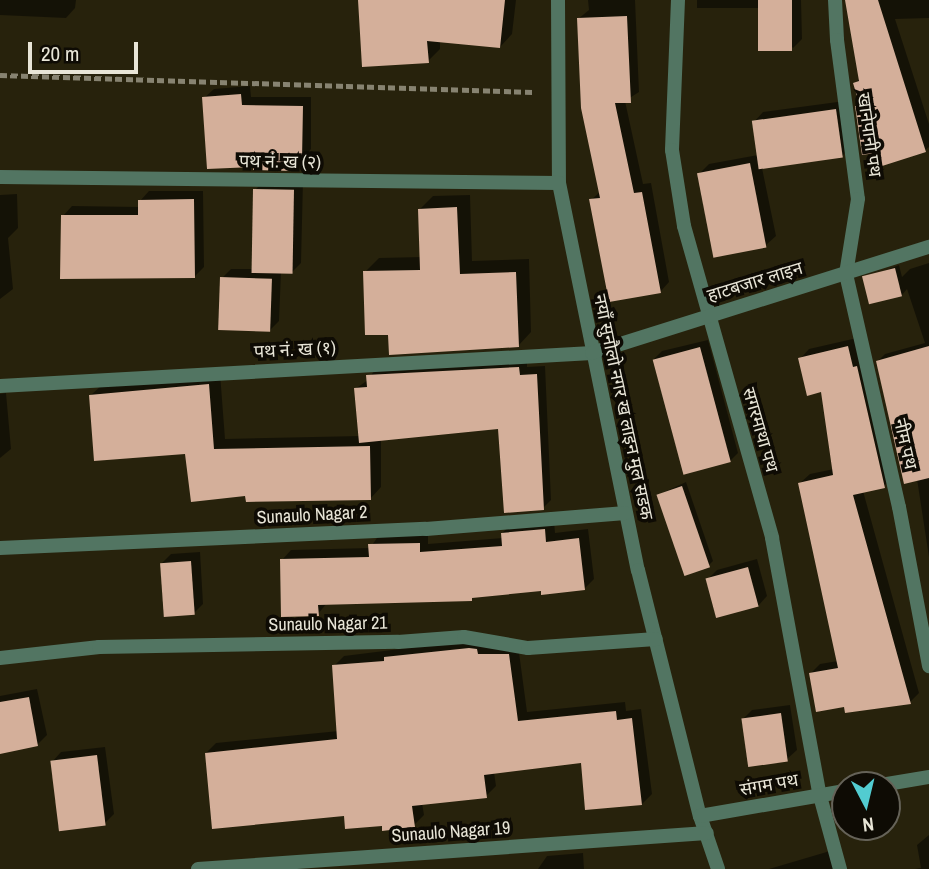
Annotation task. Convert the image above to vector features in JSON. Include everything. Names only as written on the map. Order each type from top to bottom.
[{"type":"street","name":"नयाँ सुनौलो नगर ख लाइन मुल सडक","points":[[558,0],[559,183],[625,513],[700,816],[718,869]]},
{"type":"street","name":"सगरमाथा पथ","points":[[678,0],[672,150],[684,226],[707,316],[772,538],[820,796],[840,869]]},
{"type":"street","name":"खानेपानी पथ","points":[[835,0],[836,40],[858,199],[845,274]]},
{"type":"street","name":"पथ नं. ख (२)","points":[[0,177],[559,183]]},
{"type":"street","name":"हाटबजार लाइन","points":[[592,353],[929,247]]},
{"type":"street","name":"नीम पथ","points":[[845,274],[899,507],[929,666]]},
{"type":"street","name":"पथ नं. ख (१)","points":[[0,386],[592,353]]},
{"type":"street","name":"Sunaulo Nagar 2","points":[[0,548],[426,529],[625,513]]},
{"type":"street","name":"Sunaulo Nagar 21","points":[[0,658],[99,648],[398,642],[464,637],[528,648],[656,639]]},
{"type":"street","points":[[901,782],[929,777]]},
{"type":"street","name":"संगम पथ","points":[[700,816],[831,794]]},
{"type":"street","name":"Sunaulo Nagar 19","points":[[198,869],[707,833]]},
{"type":"path","points":[[0,75],[558,93]]},
{"type":"building","points":[[358,0],[505,0],[500,48],[427,41],[429,63],[362,67]]},
{"type":"building","points":[[758,0],[792,0],[792,51],[758,51]]},
{"type":"building","points":[[845,0],[878,0],[926,152],[879,167],[875,153],[862,155],[855,106],[860,106],[853,83],[859,81]]},
{"type":"building","points":[[627,16],[631,103],[615,103],[634,193],[642,192],[661,293],[609,302],[589,199],[600,198],[581,108],[577,18]]},
{"type":"building","points":[[241,94],[242,105],[303,106],[302,160],[295,160],[294,171],[253,170],[253,167],[207,169],[202,97]]},
{"type":"building","points":[[836,109],[843,158],[759,169],[752,121]]},
{"type":"building","points":[[750,163],[766,247],[713,258],[697,173]]},
{"type":"building","points":[[253,189],[294,190],[293,274],[252,273]]},
{"type":"building","points":[[194,199],[195,278],[60,279],[61,215],[138,215],[138,200]]},
{"type":"building","points":[[457,207],[460,274],[516,272],[519,347],[389,355],[388,335],[365,335],[363,271],[420,270],[418,209]]},
{"type":"building","points":[[895,268],[902,296],[869,304],[862,276]]},
{"type":"building","points":[[220,277],[272,279],[270,332],[218,330]]},
{"type":"building","points":[[848,346],[853,367],[857,366],[885,488],[853,495],[911,704],[845,713],[844,707],[816,712],[809,673],[838,668],[798,483],[833,475],[821,392],[807,396],[798,358]]},
{"type":"building","points":[[929,346],[929,478],[904,484],[876,361]]},
{"type":"building","points":[[700,347],[731,462],[683,475],[653,360]]},
{"type":"building","points":[[519,367],[520,375],[537,374],[544,510],[504,513],[498,429],[359,443],[354,388],[367,387],[366,375]]},
{"type":"building","points":[[209,384],[214,449],[370,446],[371,500],[246,502],[245,496],[191,502],[185,454],[94,461],[89,395]]},
{"type":"building","points":[[682,486],[710,567],[684,576],[656,495]]},
{"type":"building","points":[[545,529],[546,542],[579,538],[585,590],[541,595],[541,591],[472,598],[472,601],[318,605],[319,616],[281,617],[280,559],[369,557],[368,544],[420,543],[420,552],[502,546],[501,533]]},
{"type":"building","points":[[191,561],[195,615],[164,617],[160,563]]},
{"type":"building","points":[[748,567],[759,607],[716,618],[705,578]]},
{"type":"building","points":[[477,649],[478,654],[509,654],[518,721],[616,711],[617,720],[632,718],[642,805],[585,810],[581,763],[484,775],[487,798],[412,806],[415,827],[382,831],[382,826],[345,829],[344,816],[212,829],[205,753],[337,739],[332,665],[384,661],[384,657]]},
{"type":"building","points":[[29,697],[38,746],[0,754],[0,702]]},
{"type":"building","points":[[781,713],[788,762],[748,767],[741,719]]},
{"type":"building","points":[[97,755],[106,825],[59,831],[50,761]]}]
